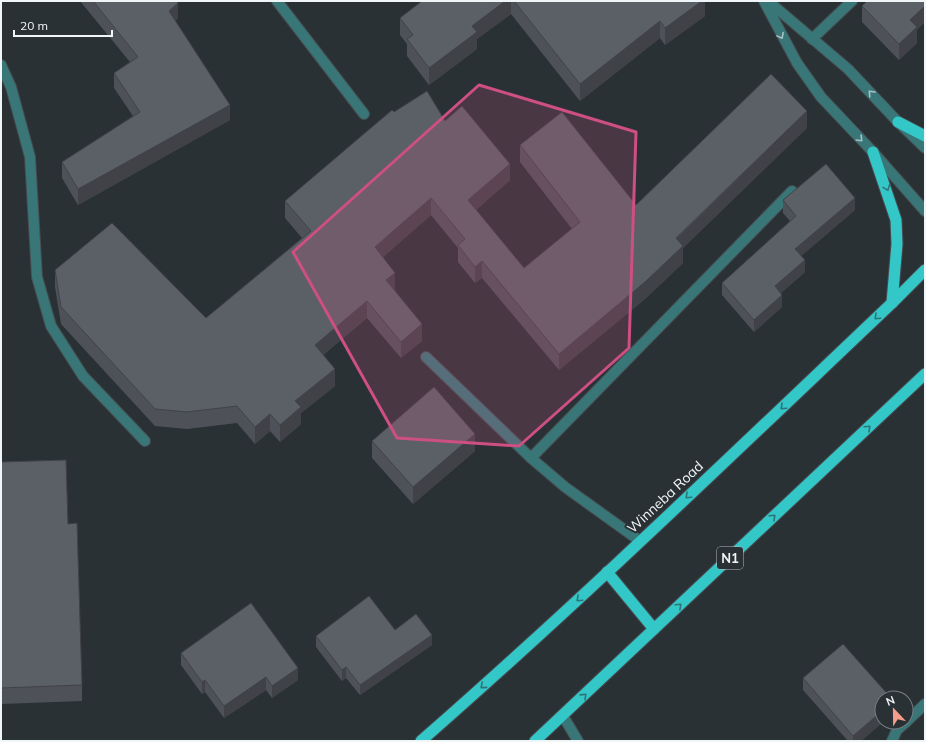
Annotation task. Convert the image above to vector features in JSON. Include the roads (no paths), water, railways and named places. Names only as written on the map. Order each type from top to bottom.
[{"type":"highway","points":[[898,122],[925,136]]},
{"type":"highway","points":[[873,152],[896,220],[897,244],[892,304]]},
{"type":"highway","name":"Winneba Road","points":[[421,741],[514,660],[892,304],[925,270]]},
{"type":"highway","name":"N1","points":[[535,741],[925,374]]},
{"type":"highway","points":[[608,572],[654,629]]},
{"type":"street","points":[[277,1],[364,114]]},
{"type":"street","points":[[764,1],[797,64],[821,98],[873,152],[925,211]]},
{"type":"street","points":[[768,1],[848,69],[925,148]]},
{"type":"street","points":[[812,39],[852,1]]},
{"type":"street","points":[[1,65],[11,87],[30,157],[37,277],[51,326],[83,376],[145,441]]},
{"type":"street","points":[[531,458],[792,191]]},
{"type":"street","points":[[426,357],[531,458],[565,487],[640,541]]},
{"type":"street","points":[[914,714],[925,704]]},
{"type":"street","points":[[563,716],[578,741]]},
{"type":"street","points":[[892,741],[897,730]]}]
